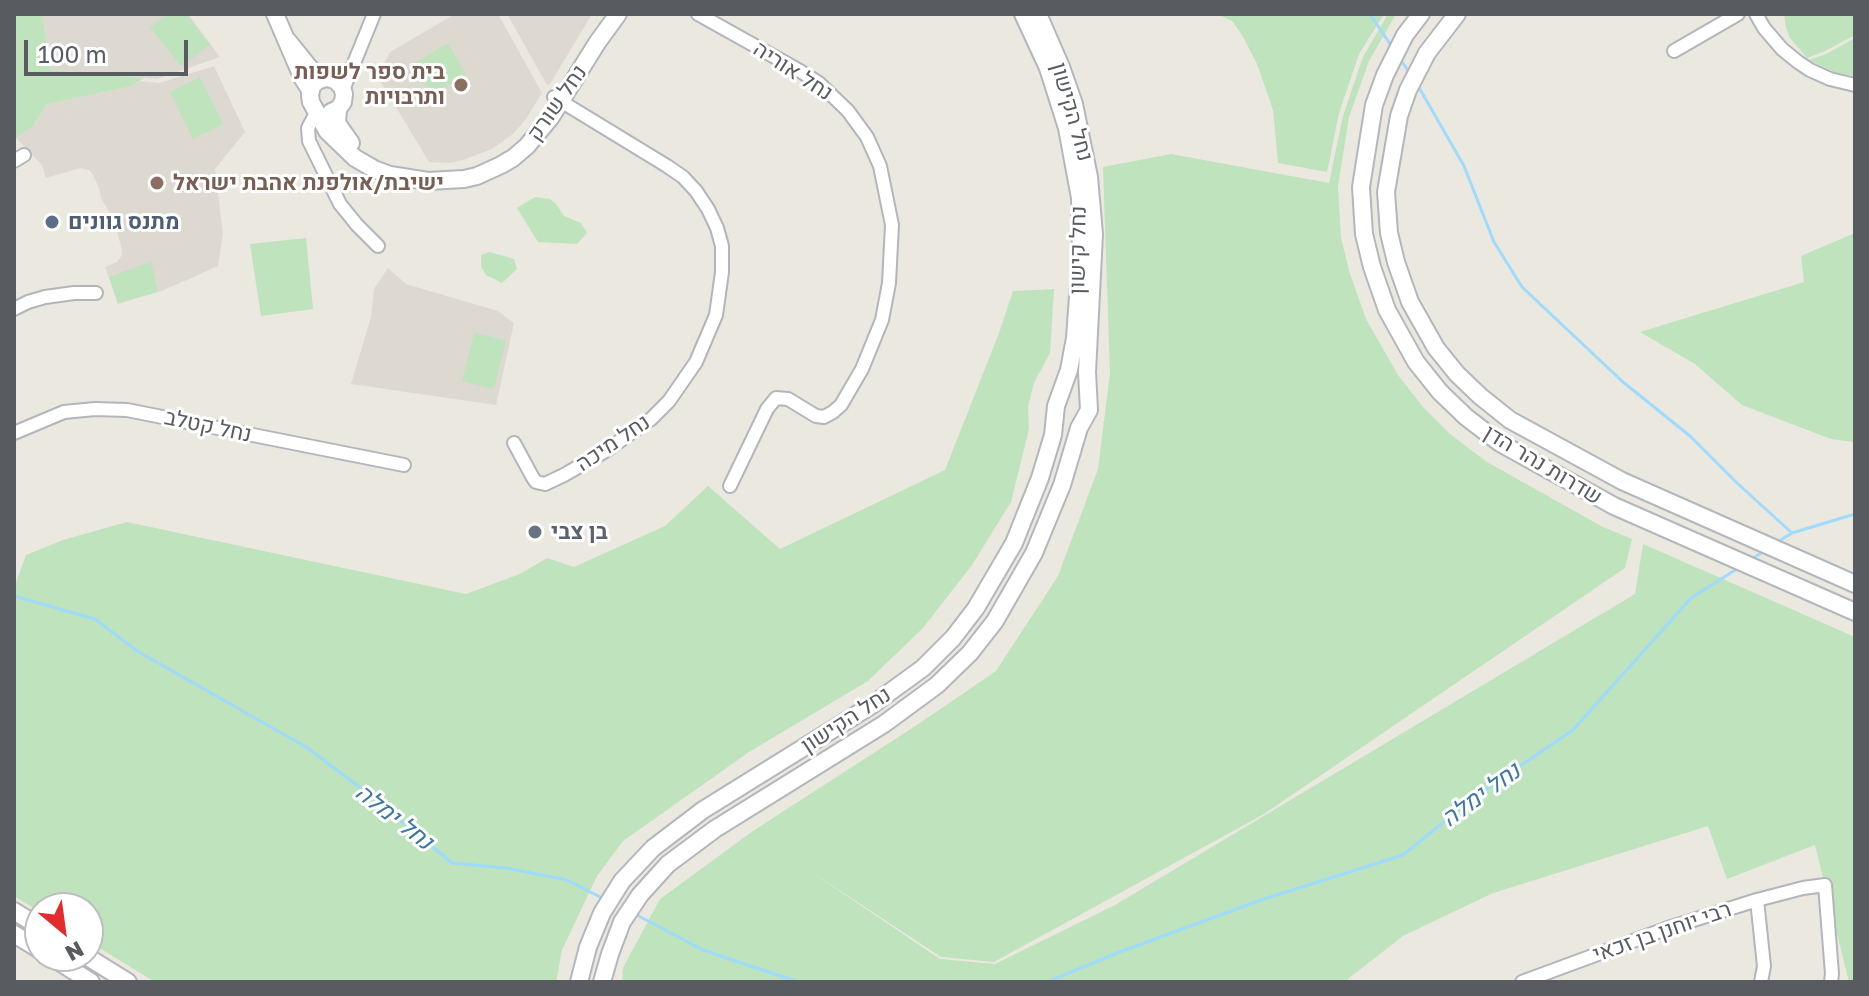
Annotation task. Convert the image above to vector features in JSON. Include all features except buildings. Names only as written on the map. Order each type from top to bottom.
[{"type":"main road","points":[[275,14],[310,90],[311,102],[317,111],[327,113],[338,109],[343,102],[333,82],[313,72],[288,41]]},
{"type":"main road","name":"נחל שורק","points":[[317,111],[327,131],[338,143],[374,169],[407,178],[451,181],[477,176],[513,158],[539,133],[605,14]]},
{"type":"main road","name":"נחל שורק","points":[[338,109],[337,123],[349,142],[367,154],[408,172],[428,174],[474,167],[493,159],[527,134],[558,99],[618,14]]},
{"type":"main road","name":"נחל קישון","points":[[1023,14],[1037,41],[1062,108],[1080,198],[1081,254],[1075,338],[1058,404]]},
{"type":"main road","name":"נחל הקישון","points":[[1038,14],[1074,104],[1092,197],[1094,254],[1087,372],[1089,405]]},
{"type":"main road","name":"שדרות נהר הדן","points":[[1421,14],[1405,35],[1374,105],[1361,187],[1364,234],[1372,267],[1387,310],[1416,362],[1440,392],[1500,443],[1614,506],[1855,612]]},
{"type":"main road","name":"שדרות נהר הדן","points":[[1457,14],[1427,53],[1408,90],[1399,116],[1386,192],[1389,233],[1396,262],[1410,302],[1436,348],[1457,374],[1510,420],[1622,481],[1855,584]]},
{"type":"main road","points":[[310,90],[317,81],[333,82]]},
{"type":"main road","points":[[1074,392],[1084,396],[1089,405],[1088,414],[1082,422],[1071,425],[1058,416],[1058,404],[1064,394],[1074,392]]},
{"type":"main road","name":"נחל הקישון","points":[[579,982],[588,947],[602,913],[622,881],[653,848],[703,810],[888,694],[940,652],[965,623],[994,580],[1025,518],[1048,455],[1058,404]]},
{"type":"main road","name":"נחל הקישון","points":[[602,982],[622,922],[640,895],[668,864],[715,829],[911,705],[970,653],[1008,601],[1034,553],[1058,496],[1082,422]]},
{"type":"main road","points":[[104,967],[128,982]]},
{"type":"street","points":[[333,82],[359,55],[374,14]]},
{"type":"street","name":"נחל אוריה","points":[[698,14],[819,83],[848,111],[867,137],[880,166],[892,225],[889,283],[882,320],[862,369],[841,405],[824,417],[816,416],[788,399],[776,398],[767,409],[730,486]]},
{"type":"street","name":"נחל אוריה","points":[[708,14],[728,30]]},
{"type":"street","points":[[1674,51],[1738,14]]},
{"type":"street","points":[[1756,14],[1782,49],[1798,62],[1830,79],[1855,85]]},
{"type":"street","name":"נחל מיכה","points":[[514,443],[536,482],[545,484],[607,450],[651,419],[669,401],[696,362],[716,315],[722,272],[717,228],[708,209],[683,177],[558,99]]},
{"type":"street","points":[[317,111],[308,128],[309,141],[340,204],[378,246]]},
{"type":"street","points":[[14,309],[45,297],[96,293]]},
{"type":"street","name":"נחל קטלב","points":[[14,433],[64,412],[127,410],[404,465]]},
{"type":"street","name":"רבי יוחנן בן זכאי","points":[[1522,982],[1654,933],[1757,900],[1825,885],[1831,982]]},
{"type":"street","points":[[1757,900],[1764,966],[1761,982]]},
{"type":"shaded area","points":[[42,14],[188,14],[220,57],[157,79],[51,70]]},
{"type":"shaded area","name":"בית ספר לשפות ותרבויות","points":[[455,14],[498,14],[542,93],[513,134],[492,149],[450,163],[429,162],[378,77],[390,52]]},
{"type":"shaded area","points":[[507,14],[592,14],[547,85]]},
{"type":"shaded area","name":"ישיבת/אולפנת אהבת ישראל","points":[[214,66],[245,132],[215,169],[223,234],[218,266],[164,290],[118,304],[105,267],[117,262],[122,250],[114,220],[101,198],[92,173],[80,168],[46,178],[42,165],[16,138],[34,125],[47,104],[131,86],[141,81],[159,83]]},
{"type":"shaded area","points":[[388,268],[406,284],[498,311],[514,323],[496,405],[351,384],[371,317],[374,289]]},
{"type":"green space","points":[[14,14],[42,14],[51,70],[144,78],[132,86],[47,104],[33,126],[16,138]]},
{"type":"green space","points":[[168,14],[187,14],[210,45],[181,66],[150,27]]},
{"type":"green space","points":[[1217,14],[1384,14],[1359,54],[1339,113],[1327,172],[1278,163],[1273,110],[1257,64],[1232,21]]},
{"type":"green space","points":[[1388,14],[1396,14],[1369,61],[1349,117],[1338,186],[1341,238],[1366,319],[1398,375],[1423,407],[1450,434],[1487,462],[1603,527],[1632,539],[1625,568],[1264,814],[994,962],[941,957],[807,869],[940,959],[995,964],[1115,905],[1635,594],[1643,544],[1855,637],[1855,982],[1849,982],[1815,845],[1727,879],[1708,826],[1493,893],[1403,936],[1344,982],[622,982],[623,968],[660,899],[753,831],[996,671],[1058,576],[1098,469],[1110,373],[1103,167],[1171,154],[1329,183],[1343,116],[1363,57]]},
{"type":"green space","points":[[1784,14],[1855,14],[1855,35],[1807,58],[1790,38]]},
{"type":"green space","points":[[1855,38],[1855,76],[1834,72],[1809,60],[1826,54]]},
{"type":"green space","points":[[448,43],[466,75],[432,94],[414,64]]},
{"type":"green space","points":[[200,77],[223,124],[193,139],[170,92]]},
{"type":"green space","points":[[535,197],[550,199],[564,216],[581,223],[587,233],[577,244],[538,242],[517,208]]},
{"type":"green space","points":[[1855,233],[1855,442],[1831,439],[1742,405],[1695,364],[1640,332],[1804,282],[1801,256]]},
{"type":"green space","points":[[306,238],[313,309],[261,316],[250,244]]},
{"type":"green space","points":[[490,252],[514,259],[517,269],[502,283],[486,275],[481,267],[481,255]]},
{"type":"green space","points":[[151,262],[158,292],[118,303],[109,277]]},
{"type":"green space","points":[[1054,289],[1050,353],[1034,383],[1028,407],[1029,429],[1011,502],[972,565],[923,628],[868,681],[749,752],[623,841],[597,876],[562,950],[556,982],[155,982],[104,951],[104,892],[24,892],[24,902],[14,896],[14,588],[26,555],[63,540],[127,522],[466,594],[520,574],[547,558],[574,567],[665,526],[708,486],[780,549],[945,470],[1013,291]]},
{"type":"green space","points":[[474,333],[506,340],[494,389],[462,381]]},
{"type":"waterway","points":[[1370,14],[1392,47]]},
{"type":"waterway","points":[[1401,60],[1410,74]]},
{"type":"waterway","points":[[1417,84],[1464,166],[1494,242],[1522,287],[1623,382],[1690,436],[1792,533]]},
{"type":"waterway","name":"נחל ימלה","points":[[1776,543],[1792,533],[1855,514]]},
{"type":"waterway","name":"נחל ימלה","points":[[1750,560],[1763,552]]},
{"type":"waterway","name":"נחל ימלה","points":[[1047,982],[1261,900],[1403,855],[1476,796],[1573,730],[1691,598],[1740,567]]},
{"type":"waterway","name":"נחל ימלה","points":[[14,596],[95,619],[137,651],[306,747],[378,801],[452,863],[506,868],[567,880],[604,899]]},
{"type":"waterway","name":"נחל ימלה","points":[[633,913],[703,950],[798,982]]},
{"type":"place","name":"בית ספר לשפות ותרבויות","points":[[461,85]]},
{"type":"place","name":"ישיבת/אולפנת אהבת ישראל","points":[[157,183]]},
{"type":"place","name":"מתנס גוונים","points":[[52,222]]},
{"type":"place","name":"בן צבי","points":[[535,532]]}]
